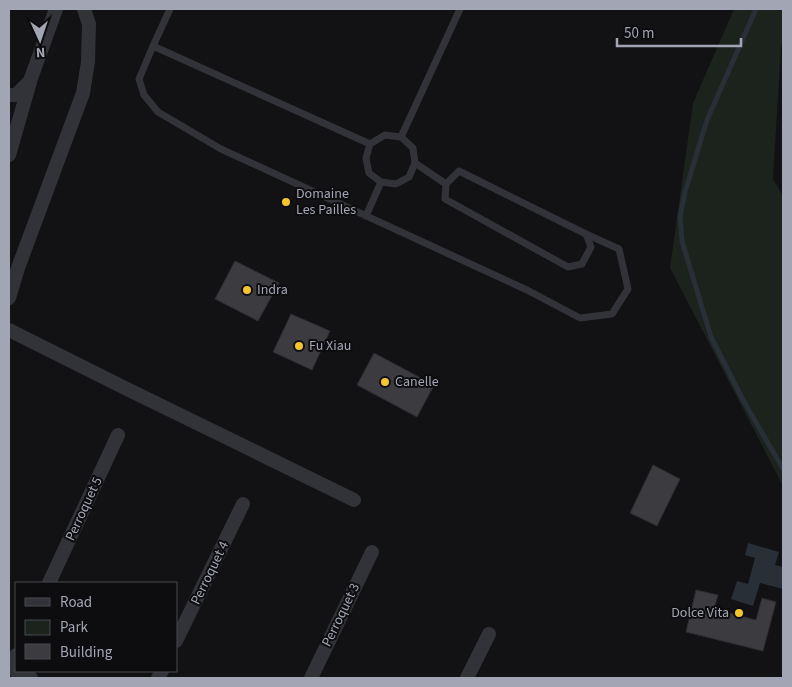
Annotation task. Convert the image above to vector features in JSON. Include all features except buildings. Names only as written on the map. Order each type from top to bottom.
[{"type":"street","points":[[9,155],[30,82],[56,9]]},
{"type":"street","points":[[9,298],[13,266],[83,93],[88,62],[89,24],[84,9]]},
{"type":"street","points":[[9,95],[16,95],[30,82]]},
{"type":"street","points":[[9,330],[354,500]]},
{"type":"street","name":"Perroquet 5","points":[[49,582],[118,435]]},
{"type":"street","name":"Perroquet 4","points":[[178,637],[243,504]]},
{"type":"street","name":"Perroquet 3","points":[[311,678],[372,552]]},
{"type":"street","points":[[468,678],[489,634]]},
{"type":"street","points":[[9,668],[15,657]]},
{"type":"street","points":[[18,672],[31,678]]},
{"type":"lane","points":[[170,9],[139,79],[144,95],[158,112],[221,149],[527,290],[580,318],[612,314],[628,289],[619,249],[459,171],[446,184],[445,199],[568,267],[582,264],[591,247],[586,234]]},
{"type":"lane","points":[[401,137],[460,9]]},
{"type":"lane","points":[[152,46],[370,144]]},
{"type":"lane","points":[[385,135],[401,137],[413,148],[415,163],[409,176],[396,184],[381,182],[369,173],[366,158],[370,144],[385,135]]},
{"type":"lane","points":[[415,163],[446,184]]},
{"type":"lane","points":[[366,216],[381,182]]},
{"type":"green space","points":[[734,9],[783,9],[783,42],[781,46],[773,179],[783,196],[783,486],[670,268],[693,103]]},
{"type":"shaded area","points":[[748,543],[779,552],[775,565],[783,567],[783,589],[760,583],[753,606],[731,599],[737,581],[748,584],[755,558],[745,555]]},
{"type":"waterway","points":[[756,9],[707,120],[685,192],[680,217],[682,241],[711,337],[743,400],[783,469]]},
{"type":"place","name":"Domaine Les Pailles","points":[[286,202]]},
{"type":"place","name":"Indra","points":[[247,290]]},
{"type":"place","name":"Fu Xiau","points":[[299,346]]},
{"type":"place","name":"Canelle","points":[[385,382]]},
{"type":"place","name":"Dolce Vita","points":[[739,613]]}]
